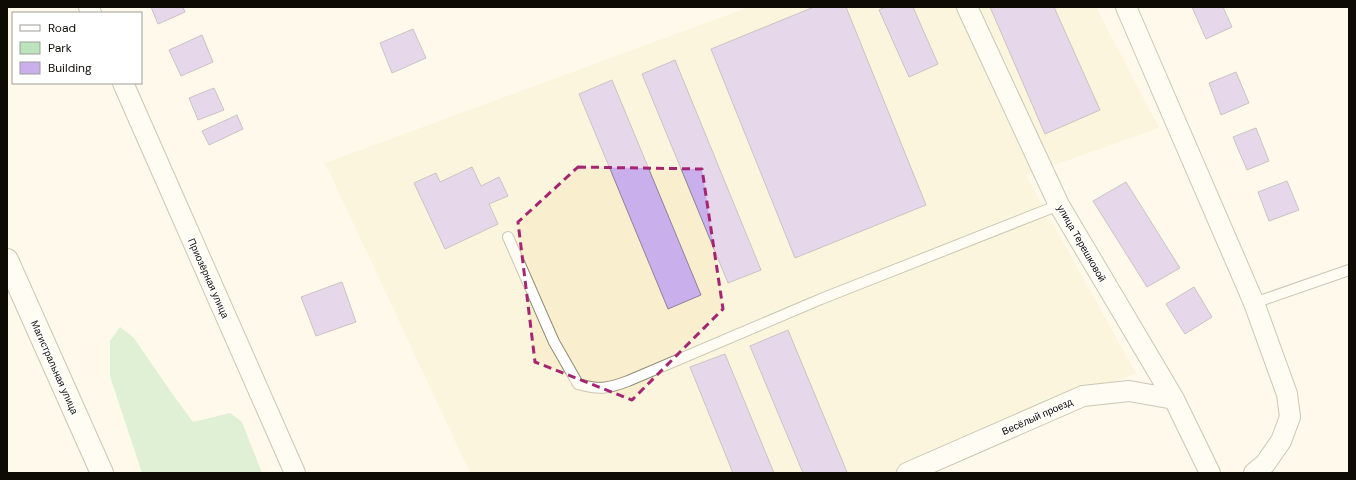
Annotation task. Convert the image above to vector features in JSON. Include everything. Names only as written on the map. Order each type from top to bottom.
[{"type":"street","name":"улица Терешковой","points":[[967,7],[1059,205],[1174,399],[1210,473]]},
{"type":"street","points":[[1126,7],[1254,303],[1287,394],[1290,417],[1281,441],[1265,464],[1254,473]]},
{"type":"street","name":"Приозёрная улица","points":[[123,84],[295,473]]},
{"type":"street","name":"Магистральная улица","points":[[7,260],[102,473]]},
{"type":"street","name":"Весёлый проезд","points":[[907,473],[1083,396],[1129,391],[1174,399]]},
{"type":"lane","points":[[508,237],[554,342],[578,384],[593,388],[611,388],[822,299],[1059,205]]},
{"type":"lane","points":[[1254,303],[1349,270]]},
{"type":"highlighted area","points":[[578,167],[702,169],[723,309],[632,400],[535,362],[518,222]]},
{"type":"shaded area","points":[[749,7],[1096,7],[1159,128],[1026,175],[1136,373],[897,473],[470,473],[325,163]]},
{"type":"green space","points":[[120,327],[134,338],[193,422],[230,413],[242,422],[262,473],[142,473],[110,376],[110,341]]},
{"type":"building","points":[[151,7],[183,7],[185,12],[158,24]]},
{"type":"building","points":[[814,7],[846,7],[926,205],[795,258],[711,49]]},
{"type":"building","points":[[885,7],[913,7],[938,64],[909,77],[879,10]]},
{"type":"building","points":[[990,7],[1054,7],[1100,110],[1045,134]]},
{"type":"building","points":[[1192,7],[1223,7],[1232,27],[1206,39]]},
{"type":"building","points":[[413,29],[426,58],[392,73],[380,43]]},
{"type":"building","points":[[202,35],[213,62],[181,76],[169,50]]},
{"type":"building","points":[[675,60],[761,270],[728,283],[642,74]]},
{"type":"building","points":[[1236,72],[1249,103],[1221,115],[1209,83]]},
{"type":"building","points":[[612,80],[701,295],[668,309],[579,94]]},
{"type":"building","points":[[214,88],[224,110],[198,120],[189,98]]},
{"type":"building","points":[[237,115],[243,129],[209,145],[202,131]]},
{"type":"building","points":[[1256,128],[1269,161],[1247,170],[1233,137]]},
{"type":"building","points":[[472,167],[481,186],[499,177],[508,196],[489,204],[498,224],[445,249],[414,183],[436,173],[440,182]]},
{"type":"building","points":[[1287,181],[1299,210],[1269,221],[1258,192]]},
{"type":"building","points":[[1126,182],[1180,268],[1147,287],[1093,201]]},
{"type":"building","points":[[342,282],[356,322],[316,336],[301,297]]},
{"type":"building","points":[[1194,287],[1212,317],[1185,334],[1166,304]]},
{"type":"building","points":[[788,330],[847,472],[845,473],[803,473],[750,346]]},
{"type":"building","points":[[725,354],[774,473],[733,473],[690,367]]}]
